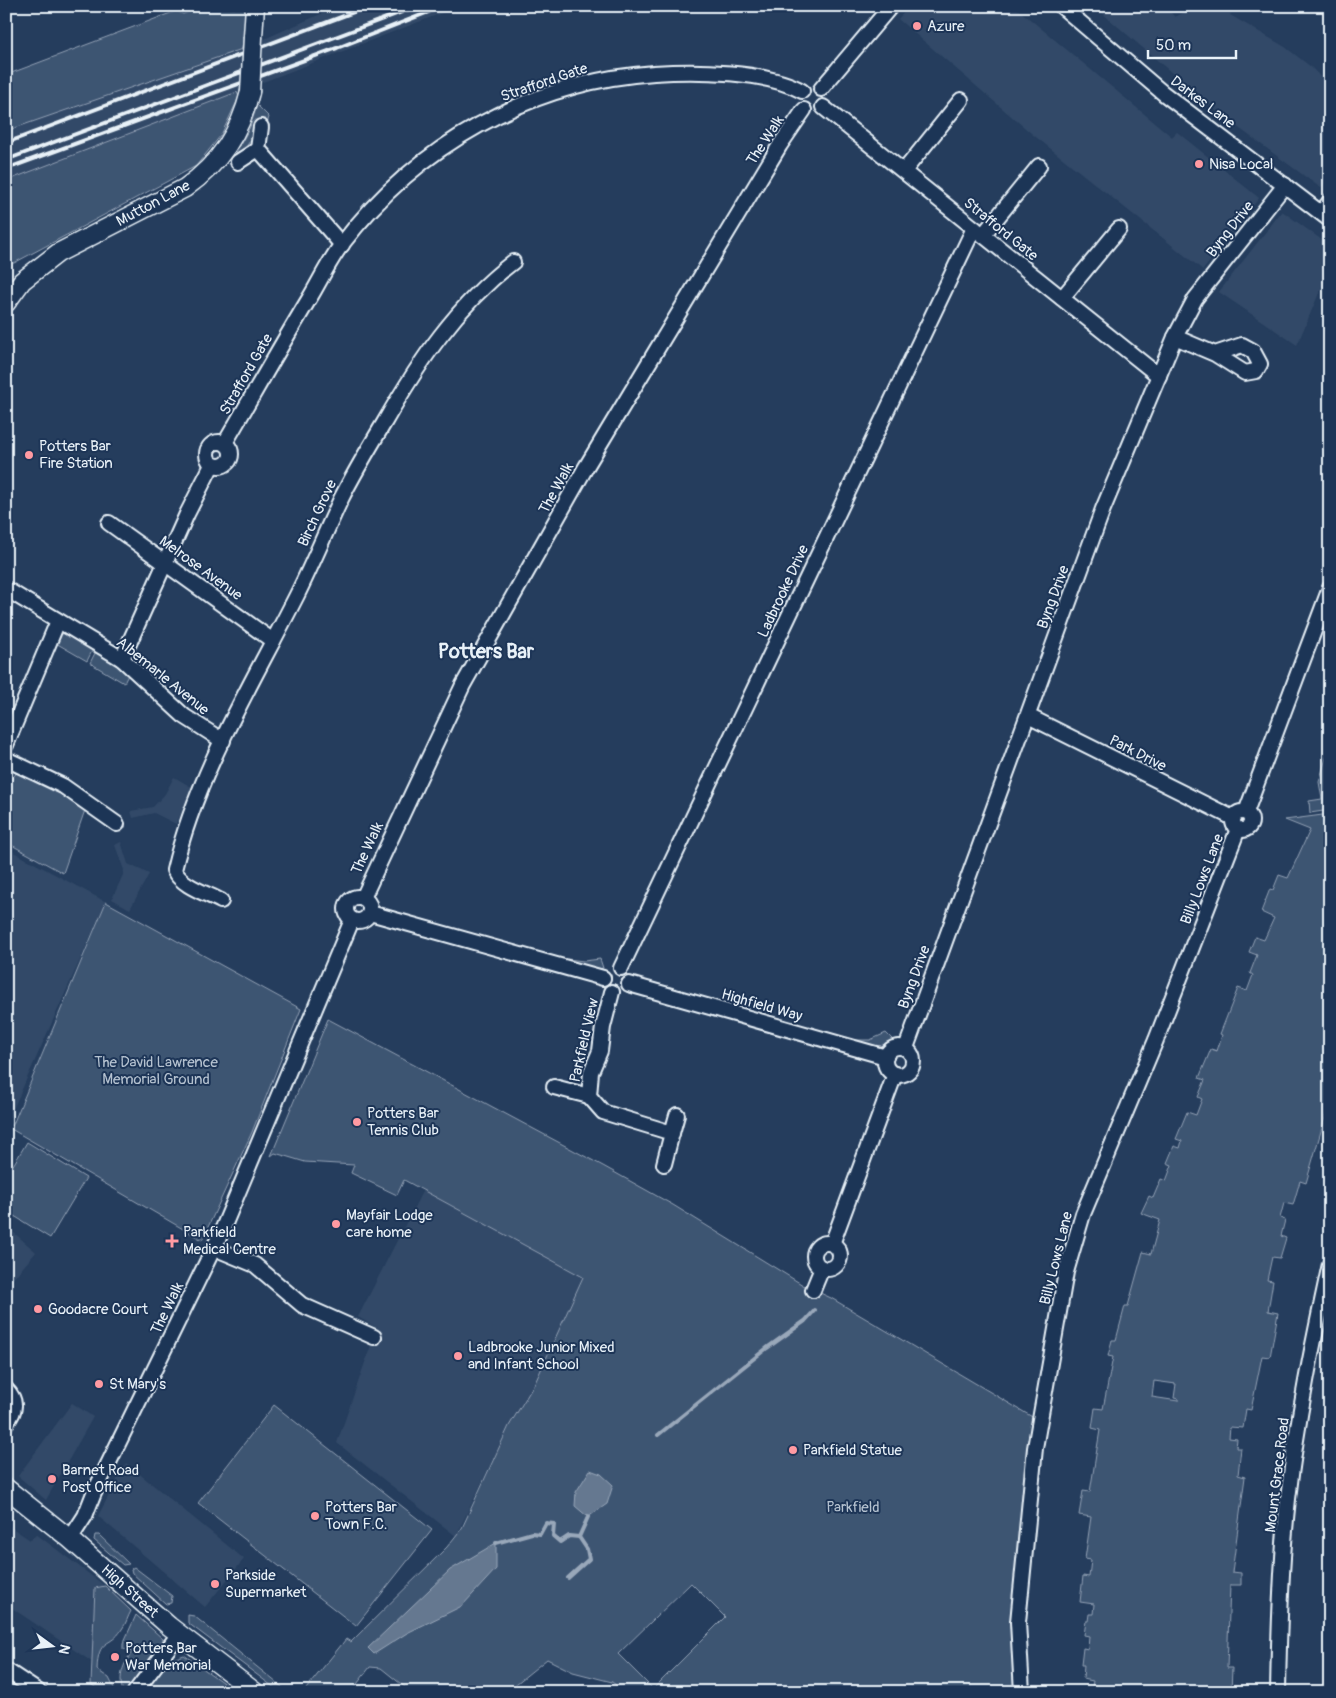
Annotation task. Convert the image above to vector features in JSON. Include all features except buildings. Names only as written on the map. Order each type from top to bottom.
[{"type":"main road","name":"Mutton Lane","points":[[6,303],[22,281],[58,253],[185,188],[203,175],[229,145],[239,127],[250,92],[255,6]]},
{"type":"main road","name":"High Street","points":[[6,1488],[70,1539],[179,1634],[255,1692]]},
{"type":"street","points":[[821,89],[891,6]]},
{"type":"street","name":"Darkes Lane","points":[[1061,6],[1163,93],[1285,185],[1327,211]]},
{"type":"street","name":"Strafford Gate","points":[[122,659],[187,514],[212,466],[221,467],[230,460],[231,452],[225,443],[342,244],[410,172],[439,148],[483,122],[542,97],[608,78],[681,71],[775,80],[802,91]]},
{"type":"street","points":[[813,86],[821,89],[825,97],[823,107],[814,112],[804,110],[799,101],[802,91],[813,86]]},
{"type":"street","points":[[904,171],[961,100]]},
{"type":"street","name":"Strafford Gate","points":[[823,107],[1159,376]]},
{"type":"street","name":"The Walk","points":[[363,898],[467,679],[596,451],[780,145],[804,110]]},
{"type":"street","points":[[238,162],[258,149],[261,127]]},
{"type":"street","points":[[258,149],[342,244]]},
{"type":"street","name":"Ladbrooke Drive","points":[[622,968],[978,231],[1039,166]]},
{"type":"street","name":"Byng Drive","points":[[906,1048],[1103,509],[1175,337],[1195,299],[1285,185]]},
{"type":"street","points":[[1062,298],[1119,229]]},
{"type":"street","name":"Birch Grove","points":[[221,901],[186,883],[177,877],[174,870],[192,807],[356,470],[429,349],[487,282],[513,262]]},
{"type":"street","points":[[1175,337],[1215,354]]},
{"type":"street","name":"Melrose Avenue","points":[[109,523],[166,562],[273,641]]},
{"type":"street","name":"Billy Lows Lane","points":[[1022,1692],[1018,1622],[1035,1448],[1053,1344],[1074,1243],[1090,1195],[1156,1040],[1239,820],[1330,588]]},
{"type":"street","name":"Albemarle Avenue","points":[[6,589],[122,659],[184,716],[223,741]]},
{"type":"street","points":[[6,745],[58,622]]},
{"type":"street","name":"Park Drive","points":[[1028,716],[1239,820]]},
{"type":"street","points":[[6,759],[63,786],[118,824]]},
{"type":"street","points":[[363,898],[369,903],[370,913],[364,920],[352,920],[346,914],[346,905],[351,899],[363,898]]},
{"type":"street","points":[[370,913],[603,978]]},
{"type":"street","name":"The Walk","points":[[70,1539],[85,1516],[94,1492],[214,1248],[352,920]]},
{"type":"street","points":[[622,968],[628,974],[629,984],[622,992],[612,992],[606,988],[603,978],[609,970],[622,968]]},
{"type":"street","name":"Highfield Way","points":[[629,984],[886,1056]]},
{"type":"street","name":"Parkfield View","points":[[612,992],[603,1027],[600,1051],[591,1072],[589,1096],[594,1105],[603,1112],[672,1133]]},
{"type":"street","points":[[892,1048],[906,1048],[914,1059],[912,1069],[904,1074],[894,1074],[887,1069],[886,1056],[892,1048]]},
{"type":"street","points":[[814,1290],[822,1268],[814,1259],[814,1251],[824,1243],[832,1244],[894,1074]]},
{"type":"street","name":"Parkfield View","points":[[554,1087],[589,1096]]},
{"type":"street","points":[[664,1164],[677,1115]]},
{"type":"street","points":[[214,1248],[255,1265],[274,1288],[302,1305],[374,1337]]},
{"type":"street","name":"Mount Grace Road","points":[[1278,1692],[1279,1621],[1288,1500],[1301,1408],[1330,1264]]},
{"type":"street","points":[[6,1389],[14,1398],[15,1407],[6,1423]]},
{"type":"street","points":[[135,1692],[179,1634]]},
{"type":"street","points":[[6,1670],[39,1692]]},
{"type":"shaded area","points":[[339,6],[460,6],[6,181],[6,131],[242,49]]},
{"type":"shaded area","points":[[910,6],[1014,6],[1172,137],[1177,132],[1259,198],[1203,270],[1031,133],[898,19]]},
{"type":"shaded area","points":[[1094,6],[1164,6],[1175,17],[1197,6],[1235,6],[1230,15],[1285,47],[1311,67],[1330,87],[1330,178],[1321,188],[1221,115]]},
{"type":"shaded area","points":[[1282,211],[1330,246],[1330,273],[1319,293],[1297,345],[1219,292]]},
{"type":"shaded area","points":[[174,777],[193,788],[176,824],[154,813],[133,818],[131,811],[153,807],[165,794]]},
{"type":"shaded area","points":[[121,842],[128,864],[149,874],[130,909],[112,899],[124,870],[115,845]]},
{"type":"shaded area","points":[[6,848],[106,902],[6,1125]]},
{"type":"shaded area","name":"Ladbrooke Junior Mixed and Infant School","points":[[423,1190],[583,1277],[535,1383],[509,1426],[456,1536],[337,1443],[377,1328],[358,1317]]},
{"type":"shaded area","points":[[6,1226],[36,1252],[6,1287]]},
{"type":"shaded area","points":[[72,1403],[93,1417],[46,1500],[18,1476]]},
{"type":"shaded area","points":[[126,1463],[244,1559],[205,1607],[98,1516]]},
{"type":"shaded area","points":[[590,1470],[601,1474],[613,1485],[607,1504],[588,1517],[575,1506],[576,1492]]},
{"type":"shaded area","points":[[6,1524],[30,1540],[36,1534],[105,1586],[95,1588],[92,1662],[6,1604]]},
{"type":"shaded area","points":[[496,1543],[496,1569],[462,1606],[407,1633],[374,1654],[368,1648],[450,1570]]},
{"type":"green space","points":[[206,6],[235,8],[235,6],[247,6],[242,49],[6,131],[6,75],[176,11],[183,14]]},
{"type":"green space","points":[[237,92],[239,97],[221,135],[196,166],[14,263],[6,263],[6,181]]},
{"type":"green space","points":[[257,105],[269,117],[267,124],[257,122],[249,142],[235,158],[234,156],[250,127]]},
{"type":"green space","points":[[70,633],[94,647],[87,661],[54,642],[61,634]]},
{"type":"green space","points":[[97,649],[130,671],[124,683],[90,663]]},
{"type":"green space","points":[[1330,744],[1330,810],[1310,813],[1309,801],[1322,799],[1319,782]]},
{"type":"green space","points":[[17,772],[54,790],[85,810],[63,873],[6,842],[6,787]]},
{"type":"green space","points":[[1330,814],[1330,1100],[1306,1183],[1300,1181],[1293,1205],[1284,1203],[1280,1218],[1285,1220],[1281,1236],[1286,1238],[1280,1258],[1272,1257],[1267,1280],[1273,1281],[1268,1311],[1278,1313],[1270,1357],[1262,1356],[1251,1410],[1246,1409],[1243,1428],[1230,1427],[1229,1438],[1237,1439],[1236,1448],[1241,1448],[1238,1475],[1245,1477],[1232,1572],[1241,1573],[1241,1585],[1230,1585],[1227,1668],[1232,1668],[1231,1692],[1091,1692],[1093,1681],[1083,1679],[1084,1665],[1081,1665],[1083,1648],[1088,1649],[1089,1636],[1084,1635],[1086,1621],[1088,1621],[1089,1614],[1093,1614],[1094,1604],[1080,1602],[1083,1576],[1089,1577],[1091,1560],[1085,1559],[1091,1517],[1079,1515],[1083,1491],[1090,1492],[1100,1430],[1092,1428],[1095,1408],[1103,1409],[1113,1357],[1108,1356],[1112,1340],[1116,1340],[1125,1306],[1128,1306],[1143,1252],[1151,1254],[1160,1220],[1141,1213],[1149,1196],[1153,1198],[1161,1179],[1166,1181],[1172,1165],[1167,1163],[1174,1146],[1180,1148],[1182,1141],[1176,1139],[1187,1112],[1196,1115],[1202,1099],[1198,1097],[1205,1080],[1199,1078],[1211,1049],[1217,1051],[1222,1035],[1220,1034],[1238,988],[1247,991],[1253,975],[1250,973],[1257,955],[1249,952],[1255,937],[1264,940],[1274,918],[1261,912],[1270,889],[1273,890],[1279,875],[1288,878],[1310,830],[1285,820]],"holes":[[[1154,1381],[1176,1384],[1174,1398],[1178,1399],[1178,1401],[1152,1397]]]},
{"type":"green space","name":"The David Lawrence Memorial Ground","points":[[106,902],[301,1009],[252,1132],[202,1240],[11,1129]]},
{"type":"green space","points":[[567,959],[584,961],[600,959],[603,968],[595,970],[569,963]]},
{"type":"green space","name":"Parkfield","points":[[328,1019],[673,1205],[803,1285],[831,1298],[1034,1418],[1017,1692],[625,1692],[612,1682],[573,1672],[547,1659],[506,1692],[411,1692],[381,1668],[370,1667],[351,1692],[309,1692],[306,1689],[346,1639],[351,1642],[447,1547],[462,1528],[509,1426],[535,1383],[583,1277],[404,1180],[397,1195],[351,1173],[354,1165],[305,1162],[275,1153],[271,1156]],"holes":[[[691,1583],[725,1617],[653,1689],[618,1654]]]},
{"type":"green space","points":[[886,1033],[896,1043],[872,1047],[856,1043],[855,1040],[870,1040]]},
{"type":"green space","points":[[27,1142],[86,1178],[50,1238],[6,1211],[6,1177]]},
{"type":"green space","name":"Potters Bar Town F.C.","points":[[274,1405],[432,1530],[356,1626],[198,1503]]},
{"type":"green space","points":[[95,1535],[99,1535],[129,1564],[123,1565],[94,1540]]},
{"type":"green space","points":[[134,1567],[172,1596],[171,1603],[166,1604],[132,1573],[131,1569]]},
{"type":"green space","points":[[105,1586],[131,1611],[118,1635],[102,1647],[98,1659],[97,1670],[109,1678],[116,1692],[101,1692],[91,1684],[95,1588]]},
{"type":"green space","points":[[136,1615],[163,1639],[161,1647],[126,1692],[123,1692],[122,1671],[132,1652],[123,1649],[123,1644]]},
{"type":"green space","points":[[188,1615],[194,1616],[288,1692],[280,1692],[188,1623]]},
{"type":"green space","points":[[184,1655],[236,1692],[140,1692],[162,1663]]},
{"type":"waterway","points":[[658,1435],[767,1348],[805,1321],[815,1310]]},
{"type":"waterway","points":[[568,1578],[589,1559],[587,1549],[579,1537],[588,1517]]},
{"type":"waterway","points":[[496,1543],[532,1533],[540,1534],[546,1523],[554,1524],[553,1536],[560,1542],[569,1536],[579,1537]]},
{"type":"railway","points":[[6,143],[370,6]]},
{"type":"railway","points":[[6,160],[418,6]]},
{"type":"railway","points":[[6,169],[337,48],[444,6]]},
{"type":"place","name":"Azure","points":[[917,26]]},
{"type":"place","name":"Nisa Local","points":[[1199,164]]},
{"type":"place","name":"Potters Bar Fire Station","points":[[29,455]]},
{"type":"place","name":"Potters Bar Tennis Club","points":[[357,1122]]},
{"type":"place","name":"Mayfair Lodge care home","points":[[336,1224]]},
{"type":"place","name":"Parkfield Medical Centre","points":[[172,1241]]},
{"type":"place","name":"Goodacre Court","points":[[38,1309]]},
{"type":"place","name":"Ladbrooke Junior Mixed and Infant School","points":[[458,1356]]},
{"type":"place","name":"St Mary's","points":[[99,1384]]},
{"type":"place","name":"Parkfield Statue","points":[[793,1450]]},
{"type":"place","name":"Barnet Road Post Office","points":[[52,1479]]},
{"type":"place","name":"Potters Bar Town F.C.","points":[[315,1516]]},
{"type":"place","name":"Parkside Supermarket","points":[[215,1584]]},
{"type":"place","name":"Potters Bar War Memorial","points":[[115,1657]]},
{"type":"district","name":"Potters Bar","points":[[486,651]]}]
